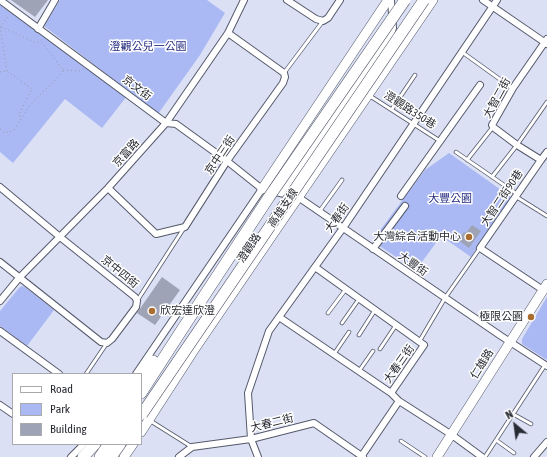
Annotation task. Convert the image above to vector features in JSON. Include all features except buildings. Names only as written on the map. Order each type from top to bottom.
[{"type":"highway","name":"高雄支線","points":[[142,391],[269,197],[405,0]]},
{"type":"highway","name":"高雄支線","points":[[143,417],[424,0]]},
{"type":"highway","points":[[142,377],[170,337],[184,325]]},
{"type":"highway","points":[[83,457],[94,445]]},
{"type":"highway","points":[[100,457],[107,445]]},
{"type":"highway","points":[[111,457],[119,445]]},
{"type":"highway","points":[[117,457],[124,445]]},
{"type":"street","name":"京文街","points":[[0,0],[38,29],[48,34],[166,123],[176,124],[227,161],[262,189]]},
{"type":"street","points":[[38,29],[55,0]]},
{"type":"street","name":"京富路","points":[[0,301],[19,278],[108,188],[166,123],[228,33],[244,0]]},
{"type":"street","points":[[287,0],[316,19],[323,21],[328,18],[340,0]]},
{"type":"street","name":"澄觀路","points":[[137,373],[388,0]]},
{"type":"street","points":[[282,194],[391,35],[393,28],[391,0]]},
{"type":"street","name":"澄觀路","points":[[143,417],[194,350],[433,0]]},
{"type":"street","points":[[483,0],[546,42]]},
{"type":"street","name":"大春街","points":[[258,457],[251,439],[248,393],[269,331],[343,228],[497,0]]},
{"type":"street","points":[[228,33],[284,73]]},
{"type":"street","name":"大智二街","points":[[540,160],[493,127],[492,122],[513,88],[546,42]]},
{"type":"street","name":"京中三街","points":[[185,228],[227,161],[283,83],[285,77],[284,73]]},
{"type":"street","name":"澄觀路350巷","points":[[401,196],[480,85]]},
{"type":"street","points":[[540,160],[547,152]]},
{"type":"street","name":"大智二街90巷","points":[[480,248],[540,160]]},
{"type":"street","name":"京中四街","points":[[0,187],[137,300],[136,307],[112,339],[107,343]]},
{"type":"street","points":[[108,188],[156,234],[185,228]]},
{"type":"street","name":"大豐街","points":[[262,189],[298,197],[509,342],[546,365]]},
{"type":"street","points":[[373,249],[404,206]]},
{"type":"street","points":[[480,248],[545,287]]},
{"type":"street","points":[[0,262],[101,342],[107,343]]},
{"type":"street","name":"大春三街","points":[[279,317],[391,393],[424,345],[315,267]]},
{"type":"street","name":"仁雄路","points":[[437,457],[545,287]]},
{"type":"street","points":[[0,331],[58,373]]},
{"type":"street","points":[[391,393],[400,401],[452,434],[484,457]]},
{"type":"street","points":[[362,457],[400,401]]},
{"type":"street","points":[[0,405],[12,413]]},
{"type":"street","name":"大春二街","points":[[178,457],[192,447],[251,439],[314,423],[362,457]]},
{"type":"street","points":[[534,457],[547,442]]},
{"type":"street","points":[[71,457],[83,445]]},
{"type":"street","points":[[124,457],[131,445]]},
{"type":"lane","points":[[284,73],[323,21]]},
{"type":"lane","points":[[462,52],[513,88]]},
{"type":"lane","points":[[392,109],[416,75]]},
{"type":"lane","name":"澄觀路350巷","points":[[368,95],[440,141]]},
{"type":"lane","points":[[492,177],[518,145],[547,102]]},
{"type":"lane","points":[[467,160],[493,127]]},
{"type":"lane","points":[[456,152],[547,216]]},
{"type":"lane","points":[[319,212],[342,180]]},
{"type":"lane","points":[[137,300],[185,228]]},
{"type":"lane","points":[[419,342],[445,298],[480,248]]},
{"type":"lane","points":[[328,313],[346,289]]},
{"type":"lane","points":[[342,323],[359,298]]},
{"type":"lane","points":[[359,335],[375,310]]},
{"type":"lane","points":[[380,348],[396,325]]},
{"type":"lane","points":[[334,354],[349,332]]},
{"type":"lane","points":[[87,373],[107,343]]},
{"type":"lane","points":[[359,371],[373,351]]},
{"type":"lane","points":[[484,457],[546,365]]},
{"type":"lane","points":[[513,414],[531,424]]},
{"type":"lane","points":[[143,417],[192,447]]},
{"type":"lane","points":[[496,440],[514,453]]},
{"type":"lane","points":[[401,441],[425,457]]},
{"type":"path","points":[[7,71],[0,27],[13,10]]},
{"type":"path","points":[[0,27],[37,43],[48,34]]},
{"type":"path","points":[[41,41],[63,70],[80,71],[88,64]]},
{"type":"path","points":[[0,129],[6,133],[14,130],[41,93],[62,73],[63,70]]},
{"type":"path","points":[[0,72],[7,71],[32,88],[19,114],[21,119]]},
{"type":"green space","name":"澄觀公兒一公園","points":[[60,0],[207,0],[225,13],[200,55],[158,114],[44,26]]},
{"type":"green space","points":[[0,5],[127,96],[102,128],[65,99],[13,163],[0,152]]},
{"type":"green space","name":"大豐公園","points":[[449,153],[511,197],[471,257],[441,236],[416,270],[372,241],[425,170]]},
{"type":"green space","points":[[22,286],[54,310],[27,346],[0,326],[0,311]]},
{"type":"green space","points":[[547,297],[547,360],[522,344],[522,339]]},
{"type":"place","name":"大灣綜合活動中心","points":[[469,237]]},
{"type":"place","name":"欣宏達欣澄","points":[[152,311]]},
{"type":"place","name":"極限公園","points":[[531,317]]}]
